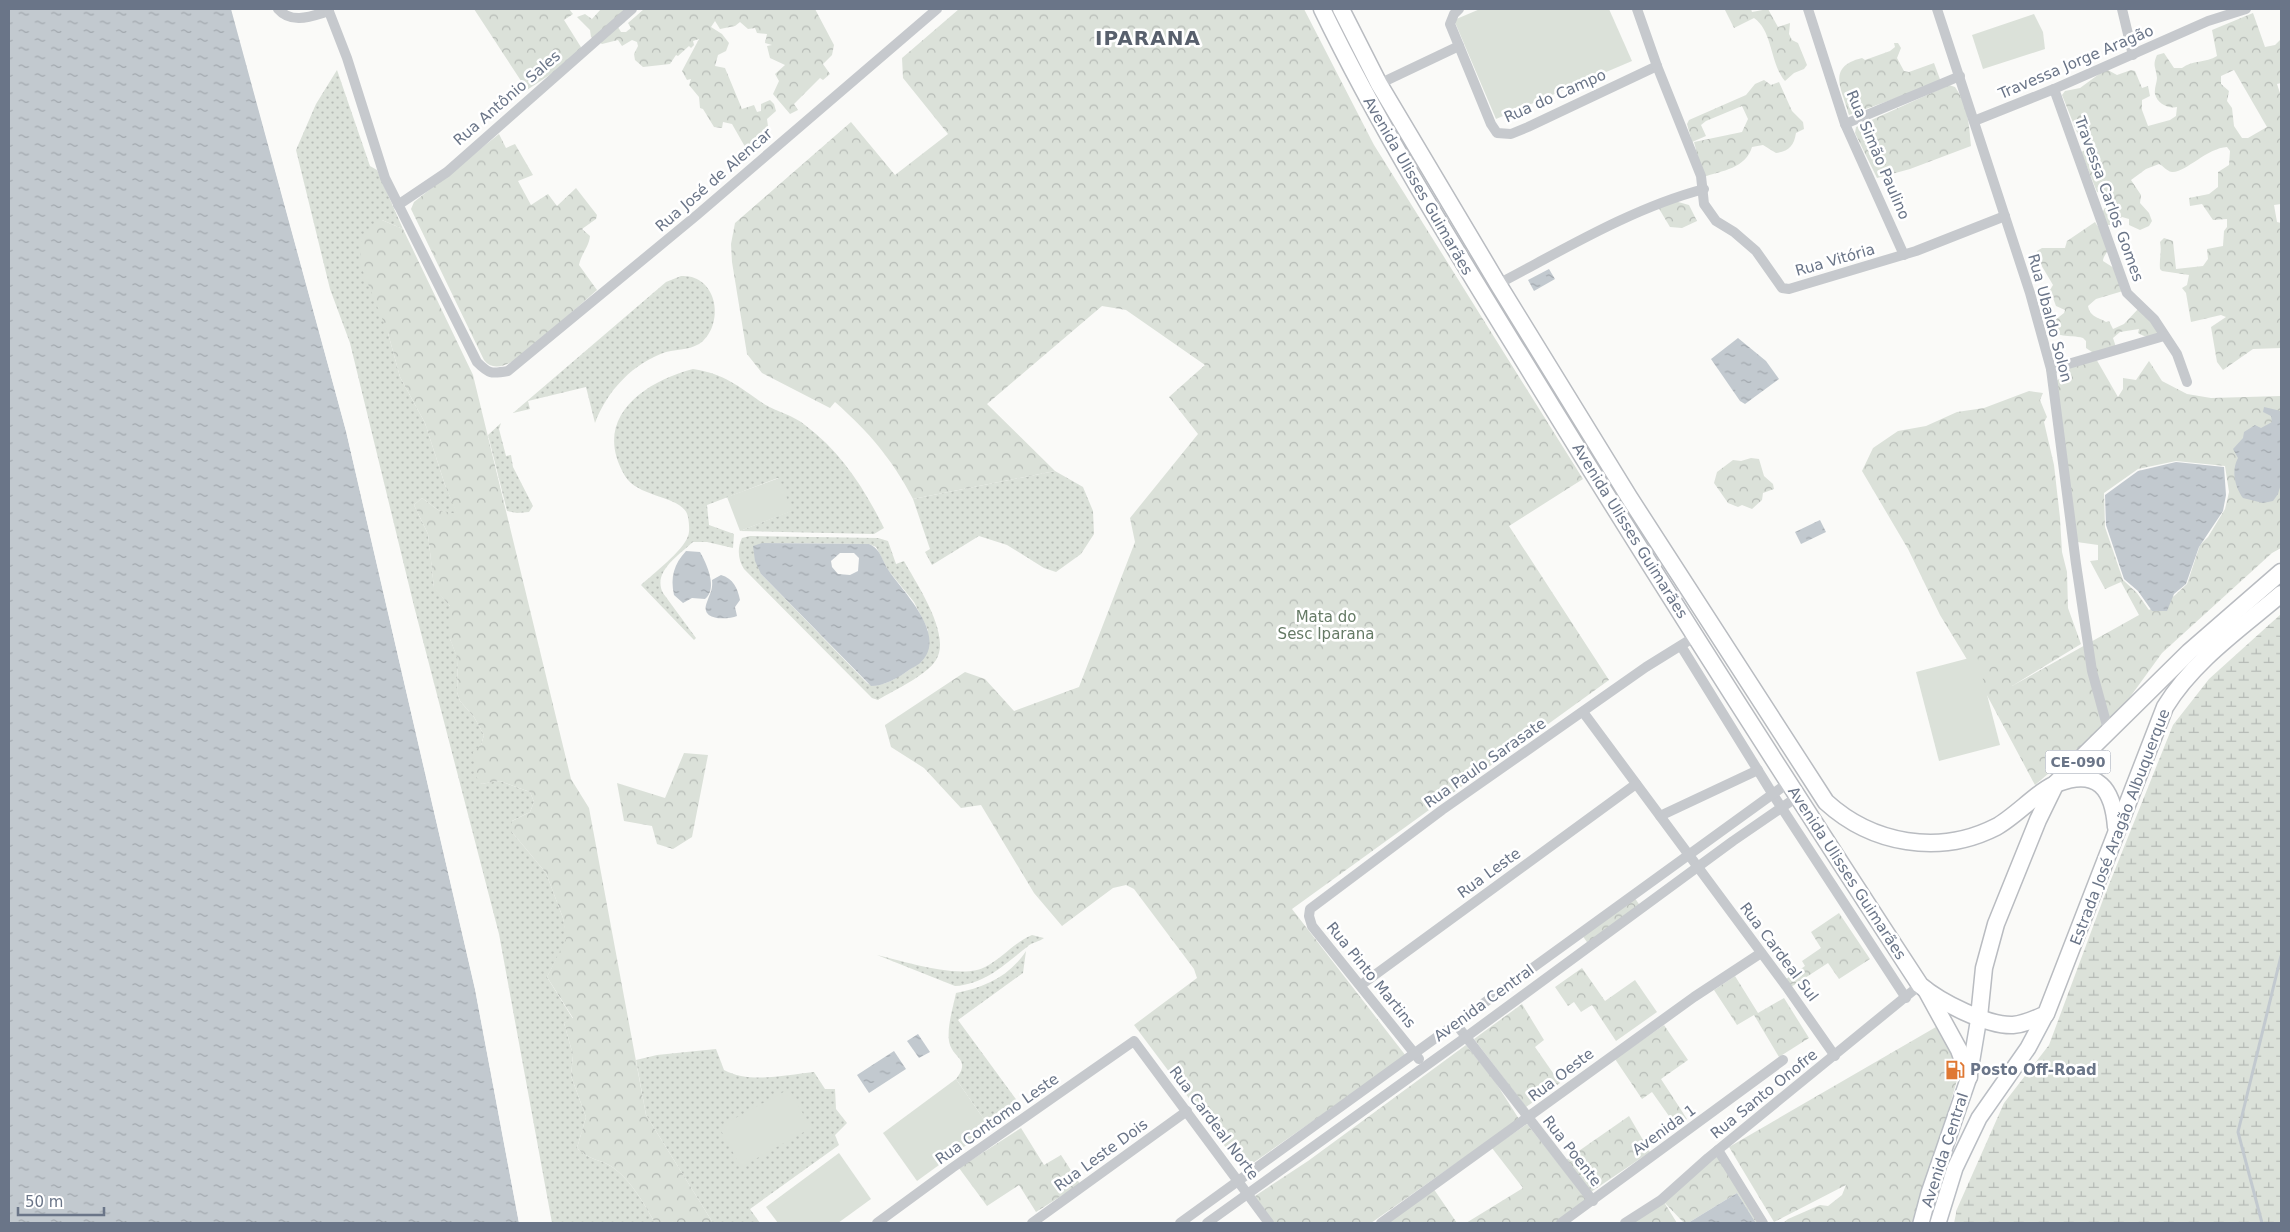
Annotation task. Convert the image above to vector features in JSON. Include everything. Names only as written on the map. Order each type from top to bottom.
[{"type":"main road","name":"Avenida Ulisses Guimarães","points":[[1322,9],[1363,92],[1424,200],[1788,783],[1923,988],[1962,1011],[2014,1025],[2025,1024],[2046,1014]]},
{"type":"main road","name":"Avenida Ulisses Guimarães","points":[[1341,9],[1379,84],[1498,284],[1629,497],[1826,802],[1842,817],[1858,827],[1886,838],[1911,842],[1943,842],[1996,827],[2056,783]]},
{"type":"main road","name":"Estrada José Aragão Albuquerque","points":[[1979,1017],[1984,968],[1996,924],[2038,820],[2056,783],[2189,652],[2281,572]]},
{"type":"main road","name":"Estrada José Aragão Albuquerque","points":[[2046,1014],[2159,722],[2172,697],[2183,682],[2213,652],[2281,594]]},
{"type":"main road","points":[[1751,723],[1767,713]]},
{"type":"main road","points":[[2056,783],[2084,777],[2100,784],[2113,802],[2116,832]]},
{"type":"main road","points":[[1923,988],[1960,1050],[1969,1077]]},
{"type":"main road","name":"Avenida Central","points":[[1938,1223],[1955,1168],[1979,1118],[2028,1048],[2046,1014]]},
{"type":"main road","name":"Avenida Central","points":[[1921,1223],[1929,1193],[1969,1077],[1979,1017]]},
{"type":"street","points":[[278,9],[292,18],[305,18],[329,10],[385,178],[398,204]]},
{"type":"street","name":"Rua Antônio Sales","points":[[398,204],[447,172],[632,9]]},
{"type":"street","name":"Rua José de Alencar","points":[[398,204],[477,362],[486,372],[508,371],[697,215],[937,9]]},
{"type":"street","points":[[1379,84],[1459,46],[1450,24],[1454,14],[1460,9]]},
{"type":"street","points":[[1498,284],[1594,233],[1681,195],[1704,189],[1701,176],[1657,66],[1637,9]]},
{"type":"street","name":"Rua Simão Paulino","points":[[1808,9],[1845,124],[1904,255]]},
{"type":"street","name":"Rua Ubaldo Solon","points":[[1937,9],[2030,293],[2051,369],[2092,671],[2109,732]]},
{"type":"street","points":[[2122,9],[2133,55]]},
{"type":"street","name":"Travessa Jorge Aragão","points":[[1974,120],[2054,89],[2208,21],[2246,9]]},
{"type":"street","name":"Rua do Campo","points":[[1459,46],[1491,124],[1497,133],[1504,135],[1528,127],[1657,66]]},
{"type":"street","points":[[1845,124],[1960,76]]},
{"type":"street","name":"Travessa Carlos Gomes","points":[[2054,89],[2127,293],[2154,319],[2177,354],[2187,382]]},
{"type":"street","name":"Rua Vitória","points":[[1704,189],[1704,204],[1716,221],[1738,235],[1756,251],[1780,286],[1785,289],[1904,255],[2005,216]]},
{"type":"street","points":[[2051,369],[2164,336]]},
{"type":"street","name":"Rua Paulo Sarasate","points":[[1312,926],[1308,912],[1313,905],[1442,810],[1696,636]]},
{"type":"street","points":[[1681,646],[1772,793],[1906,998]]},
{"type":"street","name":"Rua Cardeal Sul","points":[[1583,712],[1835,1056]]},
{"type":"street","points":[[1660,816],[1758,770]]},
{"type":"street","name":"Avenida Central","points":[[1180,1223],[1788,783]]},
{"type":"street","name":"Rua Leste","points":[[1361,985],[1636,784]]},
{"type":"street","name":"Avenida Central","points":[[1207,1223],[1466,1037],[1697,867],[1797,797]]},
{"type":"street","points":[[1635,893],[1644,906]]},
{"type":"street","name":"Rua Pinto Martins","points":[[1312,926],[1361,985],[1424,1067]]},
{"type":"street","name":"Rua Oeste","points":[[1381,1223],[1528,1119],[1694,997],[1761,953]]},
{"type":"street","name":"Rua Santo Onofre","points":[[1626,1223],[1661,1200],[1718,1150],[1906,998],[1923,988]]},
{"type":"street","name":"Rua Poente","points":[[1456,1024],[1593,1201]]},
{"type":"street","name":"Rua Cardeal Norte","points":[[1134,1041],[1270,1223]]},
{"type":"street","name":"Rua Contomo Leste","points":[[878,1223],[952,1168],[1134,1041]]},
{"type":"street","name":"Avenida 1","points":[[1561,1223],[1783,1060]]},
{"type":"street","name":"Rua Leste Dois","points":[[1032,1223],[1186,1111]]},
{"type":"street","points":[[1718,1150],[1763,1223]]},
{"type":"green space","points":[[474,9],[569,9],[573,14],[564,20],[584,52],[527,90]]},
{"type":"green space","points":[[601,9],[628,9],[625,22],[618,27],[621,32],[626,32],[631,28],[628,23],[644,9],[815,9],[834,45],[832,55],[823,64],[830,74],[823,80],[820,78],[794,104],[798,110],[790,114],[773,94],[779,81],[775,74],[785,65],[770,58],[767,46],[772,45],[765,43],[767,34],[757,33],[755,28],[748,29],[740,22],[735,26],[720,29],[715,21],[711,27],[722,34],[729,43],[726,51],[718,55],[715,66],[725,68],[742,109],[754,105],[757,112],[761,111],[761,104],[770,100],[774,104],[776,111],[767,119],[769,134],[748,152],[732,124],[723,122],[722,128],[714,127],[703,109],[700,108],[699,97],[689,85],[691,79],[687,80],[682,71],[699,39],[693,41],[694,45],[691,48],[689,46],[678,56],[676,55],[670,64],[643,67],[635,60],[634,54],[638,46],[637,42],[632,40],[622,46],[618,40],[602,44],[591,37],[590,30],[577,17],[585,14],[592,19]]},
{"type":"green space","name":"Mata do Sesc Iparana","points":[[959,9],[1304,9],[1374,145],[1583,479],[1509,526],[1609,680],[1292,909],[1406,1056],[1250,1165],[1236,1161],[1134,1025],[1197,978],[1194,969],[1134,889],[1126,885],[1113,888],[1062,926],[1034,893],[981,805],[961,808],[924,768],[891,747],[885,725],[965,672],[985,679],[1014,711],[1079,687],[1135,542],[1130,518],[1198,434],[1169,397],[1205,365],[1126,310],[1102,306],[987,404],[1055,471],[913,499],[897,471],[879,447],[859,424],[835,402],[830,408],[762,373],[747,354],[732,262],[731,244],[735,223],[851,122],[895,175],[948,134],[903,78],[902,58]]},
{"type":"green space","points":[[1480,9],[1609,9],[1632,61],[1496,119],[1454,20]]},
{"type":"green space","points":[[1751,9],[1752,12],[1768,9],[1778,27],[1790,23],[1789,34],[1792,40],[1798,43],[1807,65],[1804,69],[1794,73],[1785,81],[1776,66],[1765,31],[1760,24],[1754,18],[1734,28],[1725,10]]},
{"type":"green space","points":[[2253,13],[2265,47],[2275,45],[2281,39],[2281,83],[2277,84],[2281,96],[2281,204],[2274,205],[2277,222],[2281,223],[2281,348],[2253,349],[2223,370],[2217,362],[2211,327],[2226,317],[2221,315],[2191,322],[2186,293],[2182,288],[2187,285],[2189,275],[2162,271],[2160,269],[2160,242],[2164,238],[2173,241],[2176,269],[2203,266],[2208,259],[2207,249],[2223,246],[2227,219],[2213,220],[2202,204],[2190,206],[2189,198],[2209,194],[2218,187],[2218,172],[2229,165],[2230,151],[2227,147],[2219,148],[2177,171],[2172,172],[2159,164],[2146,169],[2131,180],[2141,195],[2140,203],[2149,213],[2152,221],[2149,226],[2140,230],[2129,225],[2129,219],[2122,217],[2110,225],[2106,225],[2102,213],[2110,199],[2107,194],[2097,192],[2081,152],[2092,147],[2087,137],[2080,140],[2062,95],[2065,91],[2080,88],[2106,69],[2117,75],[2131,70],[2135,71],[2142,88],[2148,86],[2150,96],[2142,100],[2142,110],[2148,126],[2170,120],[2176,116],[2177,107],[2163,105],[2155,94],[2157,78],[2155,64],[2157,55],[2164,53],[2174,68],[2182,68],[2186,65],[2213,58],[2217,56],[2212,30]],"holes":[[[2234,70],[2267,127],[2248,138],[2242,138],[2234,126],[2232,108],[2227,101],[2229,91],[2221,84],[2221,76]]]},
{"type":"green space","points":[[2034,14],[2043,32],[2045,49],[1983,69],[1972,35]]},
{"type":"green space","points":[[1894,43],[1898,43],[1901,48],[1897,58],[1904,71],[1909,72],[1934,63],[1941,82],[1849,115],[1839,80],[1840,73],[1851,62],[1862,58],[1865,60],[1890,51],[1895,47]]},
{"type":"green space","points":[[337,70],[370,166],[377,170],[403,229],[382,220],[388,333],[400,377],[425,423],[445,485],[458,515],[438,510],[422,498],[414,505],[428,534],[434,587],[450,606],[450,639],[458,659],[457,692],[460,701],[474,717],[484,735],[481,745],[480,784],[500,781],[530,792],[534,802],[530,812],[512,821],[512,832],[546,873],[563,918],[567,939],[547,977],[573,1019],[564,1023],[573,1055],[571,1076],[586,1117],[577,1148],[586,1155],[610,1166],[621,1175],[638,1194],[655,1223],[552,1223],[499,934],[414,606],[350,343],[330,289],[296,150],[316,104]]},
{"type":"green space","points":[[1764,80],[1771,85],[1779,82],[1792,111],[1803,122],[1804,129],[1796,133],[1792,145],[1784,151],[1776,153],[1763,145],[1752,147],[1749,154],[1739,164],[1703,177],[1694,142],[1742,132],[1748,119],[1742,106],[1706,121],[1701,125],[1706,136],[1692,142],[1687,124],[1689,120],[1746,95],[1755,84]]},
{"type":"green space","points":[[1949,85],[1955,87],[1963,101],[1971,146],[1910,169],[1877,178],[1855,133],[1856,127]]},
{"type":"green space","points":[[499,134],[506,148],[515,144],[533,175],[518,181],[531,205],[548,194],[557,206],[576,188],[597,215],[596,219],[582,229],[590,236],[579,265],[597,290],[527,352],[506,365],[494,366],[484,360],[411,209],[414,202]]},
{"type":"green space","points":[[1671,200],[1689,205],[1697,221],[1682,228],[1670,227],[1658,207]]},
{"type":"green space","points":[[382,220],[403,229],[473,375],[571,779],[589,808],[646,1115],[713,1223],[655,1223],[638,1194],[621,1175],[610,1166],[586,1155],[577,1148],[586,1117],[571,1076],[573,1055],[564,1023],[573,1018],[547,977],[566,939],[563,918],[546,873],[512,832],[512,821],[530,812],[534,802],[530,792],[500,781],[480,784],[475,774],[473,752],[481,745],[484,735],[474,717],[460,701],[457,692],[458,660],[450,639],[450,606],[434,588],[428,534],[414,505],[422,498],[438,510],[457,514],[445,485],[425,423],[400,377],[388,333],[360,264],[361,242],[372,225]]},
{"type":"green space","points":[[2095,222],[2108,245],[2103,261],[2114,268],[2123,291],[2096,299],[2088,306],[2089,310],[2095,316],[2106,322],[2109,321],[2113,329],[2124,324],[2139,308],[2156,328],[2159,335],[2146,337],[2138,333],[2139,329],[2120,332],[2113,338],[2116,347],[2095,354],[2086,348],[2086,341],[2083,338],[2063,336],[2052,329],[2050,324],[2064,313],[2065,310],[2056,306],[2050,290],[2053,285],[2040,263],[2037,251],[2042,248],[2065,248],[2067,241]]},
{"type":"green space","points":[[681,276],[693,277],[702,282],[709,290],[713,300],[714,322],[710,332],[703,341],[690,348],[666,352],[654,357],[632,371],[614,389],[595,423],[586,387],[528,401],[530,409],[513,413],[666,282]]},
{"type":"green space","points":[[2095,357],[2118,397],[2123,389],[2123,378],[2136,380],[2149,361],[2162,381],[2187,394],[2211,398],[2281,396],[2281,548],[2272,553],[2162,653],[2117,715],[2035,785],[1974,671],[1940,615],[1908,549],[1862,471],[1873,448],[1898,431],[1926,426],[1957,412],[1984,408],[2029,391],[2043,393],[2040,400],[2047,417],[2044,422],[2054,465],[2062,552],[2067,572],[2068,608],[2081,644],[2012,686],[2139,615],[2121,582],[2105,589],[2090,561],[2098,560],[2098,545],[2077,542],[2054,382],[2061,378],[2060,370]],"holes":[[[2176,461],[2225,466],[2229,492],[2225,509],[2208,537],[2200,545],[2187,584],[2174,596],[2149,610],[2137,593],[2123,580],[2105,527],[2104,493],[2138,469]]]},
{"type":"green space","points":[[693,369],[714,374],[731,382],[764,404],[800,422],[818,436],[841,459],[860,485],[884,528],[874,534],[740,531],[791,511],[778,478],[707,505],[709,525],[734,534],[733,548],[707,542],[693,542],[674,558],[661,578],[663,593],[696,638],[694,640],[641,585],[660,569],[685,542],[689,532],[688,517],[685,510],[678,505],[670,500],[640,489],[625,476],[616,456],[614,437],[618,421],[628,406],[641,394],[656,383]]},
{"type":"green space","points":[[501,423],[499,429],[506,456],[511,455],[513,467],[533,506],[529,512],[517,513],[507,511],[488,435]]},
{"type":"green space","points":[[1751,458],[1759,459],[1764,476],[1773,484],[1774,489],[1763,493],[1762,500],[1752,509],[1728,503],[1714,483],[1717,472],[1733,460],[1741,461]]},
{"type":"green space","points":[[1055,471],[1083,487],[1093,511],[1094,534],[1081,554],[1056,572],[1044,568],[1007,545],[979,536],[932,565],[925,552],[930,549],[913,499]]},
{"type":"green space","points":[[779,478],[792,511],[740,531],[727,497]]},
{"type":"green space","points":[[750,536],[878,538],[888,541],[896,564],[904,561],[924,595],[936,623],[940,649],[936,660],[925,672],[909,682],[878,700],[872,698],[744,569],[740,562],[739,554],[742,538]],"holes":[[[762,543],[869,544],[876,547],[888,570],[914,602],[928,630],[922,661],[895,679],[879,685],[867,683],[761,574]]]},
{"type":"green space","points":[[2281,614],[2281,1223],[1954,1223],[1957,1209],[2004,1103],[2049,1045],[2104,897],[2173,725],[2209,679]]},
{"type":"green space","points":[[1977,656],[2000,745],[1939,761],[1916,672]]},
{"type":"green space","points":[[684,753],[708,755],[692,837],[673,849],[657,844],[652,826],[624,821],[617,783],[665,798]]},
{"type":"green space","points":[[1634,897],[1641,907],[1589,945],[1582,935]]},
{"type":"green space","points":[[1839,913],[1870,959],[1839,979],[1828,963],[1791,987],[1786,979],[1805,966],[1802,961],[1821,948],[1811,932]]},
{"type":"green space","points":[[1032,935],[1044,938],[1029,945],[985,977],[955,986],[877,955],[949,971],[976,970],[987,966]]},
{"type":"green space","points":[[1026,951],[1023,973],[958,1020],[1021,1106],[990,1128],[956,1079],[962,1067],[962,1062],[954,1052],[949,1041],[951,1017],[956,993],[996,980],[1020,960]]},
{"type":"green space","points":[[1582,968],[1605,1001],[1635,980],[1657,1012],[1616,1041],[1592,1005],[1581,1012],[1574,1002],[1568,1006],[1555,987]]},
{"type":"green space","points":[[1735,976],[1758,1013],[1784,998],[1809,1038],[1779,1057],[1754,1015],[1737,1025],[1714,990]]},
{"type":"green space","points":[[1522,1004],[1544,1040],[1535,1047],[1560,1083],[1526,1107],[1474,1039]]},
{"type":"green space","points":[[1664,1025],[1688,1060],[1661,1079],[1687,1119],[1676,1126],[1652,1092],[1642,1099],[1615,1059]]},
{"type":"green space","points":[[1936,1027],[1957,1064],[1957,1080],[1916,1223],[1783,1223],[1820,1205],[1828,1206],[1842,1195],[1846,1185],[1774,1222],[1729,1147]]},
{"type":"green space","points":[[1466,1045],[1494,1080],[1519,1119],[1371,1223],[1274,1223],[1255,1196],[1308,1161]]},
{"type":"green space","points":[[716,1049],[724,1070],[745,1077],[756,1078],[814,1072],[825,1089],[835,1089],[836,1109],[847,1123],[835,1135],[839,1145],[750,1209],[760,1223],[713,1223],[646,1115],[636,1060],[657,1055]]},
{"type":"green space","points":[[956,1079],[990,1128],[917,1181],[883,1133]]},
{"type":"green space","points":[[789,1089],[811,1128],[741,1167],[719,1127]]},
{"type":"green space","points":[[1629,1116],[1650,1152],[1588,1194],[1563,1162]]},
{"type":"green space","points":[[1527,1124],[1588,1201],[1557,1223],[1466,1223],[1523,1188],[1492,1148]]},
{"type":"green space","points":[[1021,1128],[1044,1165],[1061,1155],[1080,1184],[1036,1212],[1019,1185],[987,1206],[959,1168]]},
{"type":"green space","points":[[1723,1152],[1768,1223],[1756,1223],[1737,1193],[1688,1223],[1684,1223],[1664,1202],[1677,1223],[1625,1223]]},
{"type":"green space","points":[[839,1153],[871,1199],[838,1223],[778,1223],[766,1207]]},
{"type":"green space","points":[[1433,1188],[1457,1223],[1391,1223],[1388,1220]]},
{"type":"water","points":[[9,9],[232,10],[346,431],[475,989],[519,1223],[9,1223]]},
{"type":"water","points":[[1549,269],[1555,279],[1534,291],[1528,280]]},
{"type":"water","points":[[1738,338],[1766,361],[1779,379],[1745,404],[1740,401],[1711,359]]},
{"type":"water","points":[[2264,407],[2281,411],[2281,484],[2278,494],[2273,501],[2263,503],[2243,498],[2240,494],[2234,473],[2238,458],[2233,449],[2243,438],[2244,432],[2255,425],[2261,428],[2272,422],[2271,416],[2263,412]]},
{"type":"water","points":[[2176,462],[2224,467],[2226,495],[2223,511],[2199,547],[2186,584],[2174,594],[2167,611],[2152,611],[2138,591],[2124,579],[2106,525],[2105,495],[2138,471]]},
{"type":"water","points":[[1820,520],[1826,532],[1801,544],[1795,532]]},
{"type":"water","points":[[762,543],[869,544],[873,546],[879,552],[889,571],[912,602],[926,626],[929,638],[928,650],[922,661],[891,681],[871,686],[761,574],[755,561],[753,546]],"holes":[[[840,553],[854,553],[859,558],[858,571],[850,575],[838,574],[832,567],[831,561]]]},
{"type":"water","points":[[686,551],[700,552],[710,576],[711,589],[705,599],[692,598],[683,603],[674,595],[673,577],[678,561]]},
{"type":"water","points":[[721,575],[732,581],[738,592],[740,600],[735,607],[737,616],[715,618],[707,613],[706,608],[712,589],[712,580]]},
{"type":"water","points":[[918,1034],[930,1052],[919,1058],[907,1041]]},
{"type":"water","points":[[894,1051],[906,1069],[869,1093],[857,1075]]},
{"type":"water","points":[[1737,1193],[1756,1223],[1688,1223]]},
{"type":"pier","points":[[231,9],[234,9],[349,430],[477,988],[522,1223],[519,1223],[475,989],[346,431]]},
{"type":"waterway","points":[[2262,1223],[2238,1132],[2281,956]]},
{"type":"place","name":"Posto Off-Road","points":[[1955,1070]]},
{"type":"district","name":"IPARANA","points":[[1148,38]]}]
